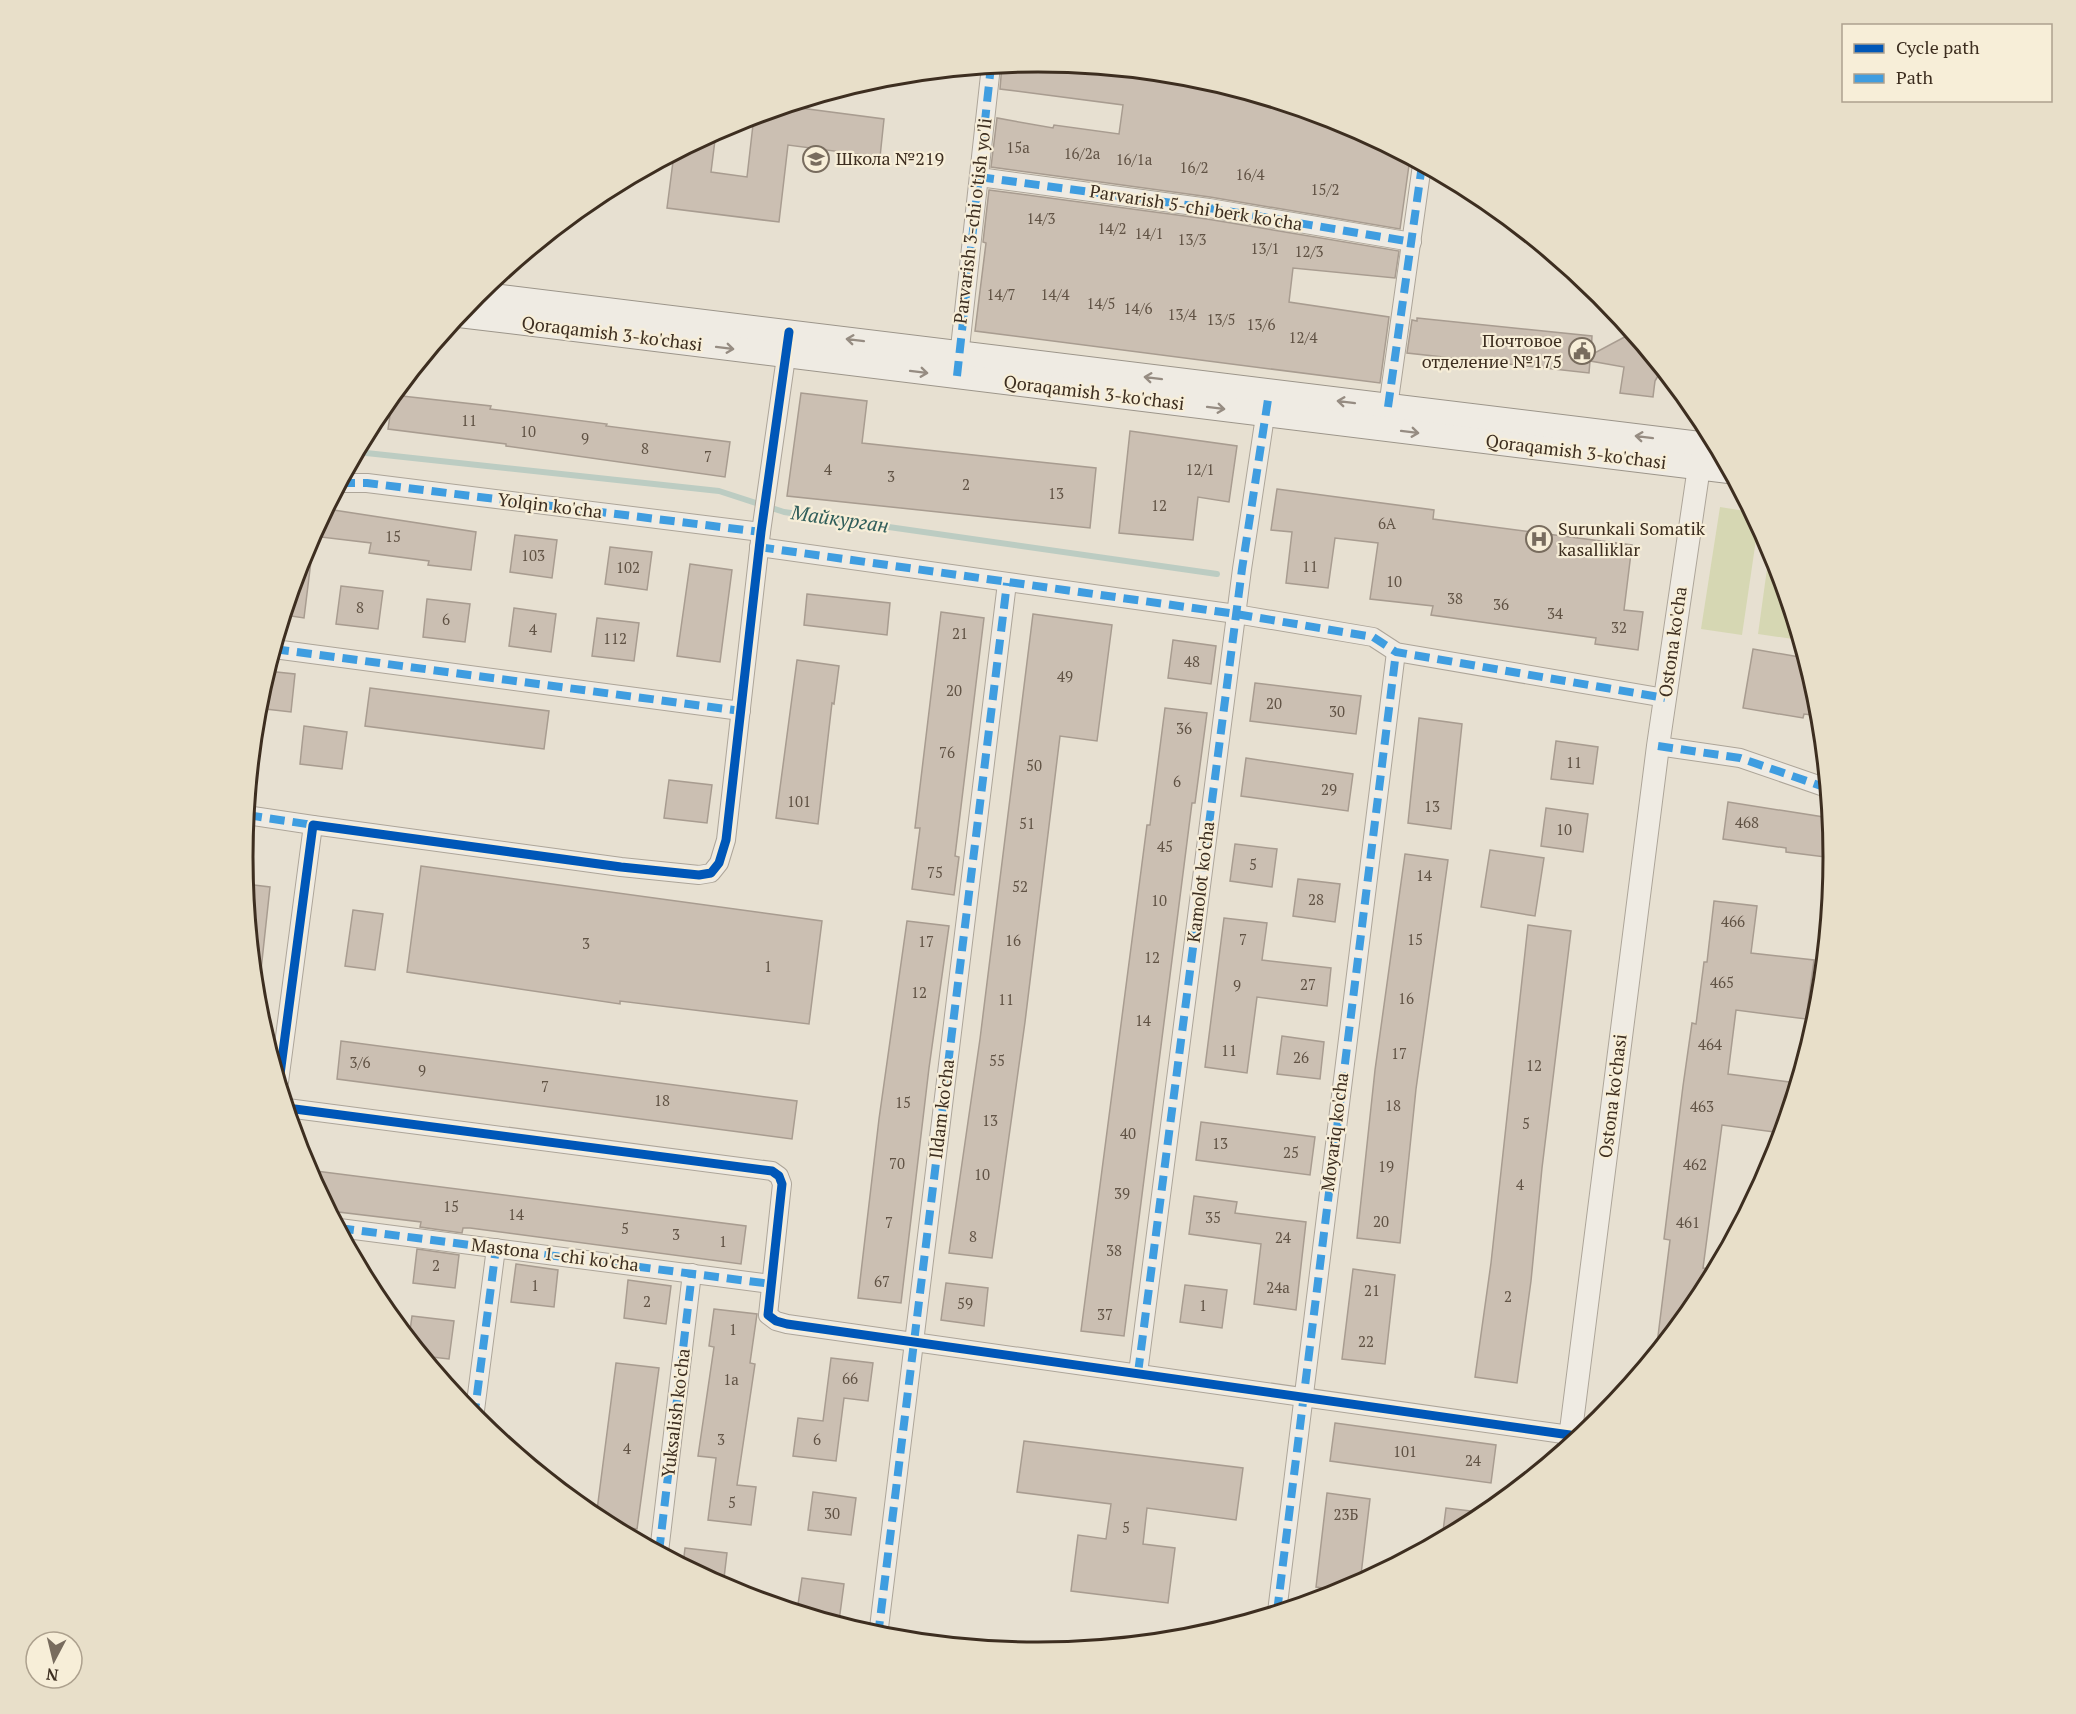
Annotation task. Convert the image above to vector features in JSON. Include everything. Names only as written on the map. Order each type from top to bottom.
[{"type":"main road","name":"Qoraqamish 3-ko'chasi","points":[[489,296],[787,344]]},
{"type":"main road","name":"Qoraqamish 3-ko'chasi","points":[[470,316],[787,344],[1267,403],[1707,447]]},
{"type":"main road","name":"Qoraqamish 3-ko'chasi","points":[[1267,403],[1388,407],[1707,447]]},
{"type":"street","name":"Parvarish 3-chi o'tish yo'li","points":[[958,365],[990,74]]},
{"type":"street","points":[[1388,407],[1421,172]]},
{"type":"street","name":"Parvarish 5-chi berk ko'cha","points":[[979,177],[1209,208],[1412,242]]},
{"type":"street","points":[[255,816],[621,867],[699,875],[711,873],[718,863],[726,840],[760,540],[787,344]]},
{"type":"street","name":"Kamolot ko'cha","points":[[1138,1373],[1242,569],[1267,403]]},
{"type":"street","name":"Ostona ko'cha","points":[[1658,746],[1708,448]]},
{"type":"street","name":"Yolqin ko'cha","points":[[348,483],[379,484],[760,540],[1007,583],[1237,608],[1373,637],[1395,652]]},
{"type":"street","name":"Ildam ko'cha","points":[[879,1626],[1007,583]]},
{"type":"street","points":[[281,650],[741,711]]},
{"type":"street","points":[[1395,652],[1665,698]]},
{"type":"street","name":"Moyariq ko'cha","points":[[1278,1604],[1395,652]]},
{"type":"street","points":[[1658,746],[1740,758],[1819,785]]},
{"type":"street","name":"Ostona ko'chasi","points":[[1570,1434],[1658,746]]},
{"type":"street","points":[[281,1064],[313,825]]},
{"type":"street","points":[[295,1109],[772,1170],[779,1176],[782,1184],[768,1315],[776,1321],[913,1343],[1302,1396],[1563,1440]]},
{"type":"street","name":"Mastona 1-chi ko'cha","points":[[347,1229],[771,1284]]},
{"type":"street","points":[[476,1404],[496,1248]]},
{"type":"street","name":"Yuksalish ko'cha","points":[[660,1545],[692,1273]]},
{"type":"green space","points":[[1720,507],[1742,511],[1756,541],[1742,635],[1701,629]]},
{"type":"green space","points":[[1767,568],[1791,639],[1758,634]]},
{"type":"building","points":[[1001,73],[1089,74],[1191,87],[1290,114],[1338,132],[1409,165],[1400,229],[1210,197],[991,167],[997,118],[1053,128],[1054,125],[1119,134],[1123,105],[1000,89]]},
{"type":"building","points":[[804,108],[884,119],[880,157],[788,145],[779,222],[667,208],[673,162],[715,142],[711,172],[747,177],[753,126]]},
{"type":"building","points":[[989,190],[1207,219],[1399,251],[1395,278],[1293,268],[1289,302],[1389,317],[1380,383],[975,331],[986,243],[983,242]]},
{"type":"building","points":[[1417,318],[1592,336],[1591,355],[1626,336],[1658,376],[1655,381],[1653,397],[1620,393],[1624,367],[1590,361],[1589,373],[1407,353],[1412,320],[1417,321]]},
{"type":"building","points":[[801,393],[867,401],[862,443],[1096,468],[1090,528],[787,496]]},
{"type":"building","points":[[403,396],[491,406],[490,409],[730,442],[725,477],[388,429],[390,414]]},
{"type":"building","points":[[1130,431],[1237,446],[1229,502],[1198,497],[1193,540],[1119,533]]},
{"type":"building","points":[[1277,489],[1434,510],[1433,519],[1632,545],[1624,610],[1643,612],[1638,650],[1595,644],[1596,638],[1431,615],[1433,606],[1370,599],[1378,543],[1335,538],[1328,588],[1286,583],[1292,532],[1271,530]]},
{"type":"building","points":[[334,510],[476,532],[471,570],[428,565],[429,561],[369,553],[371,543],[322,537]]},
{"type":"building","points":[[515,535],[557,540],[552,578],[510,572]]},
{"type":"building","points":[[610,547],[652,552],[647,590],[605,584]]},
{"type":"building","points":[[311,563],[304,618],[292,616]]},
{"type":"building","points":[[690,564],[732,570],[720,662],[677,656]]},
{"type":"building","points":[[341,586],[383,591],[378,629],[336,624]]},
{"type":"building","points":[[807,594],[890,603],[887,635],[804,625]]},
{"type":"building","points":[[427,599],[470,604],[465,642],[423,637]]},
{"type":"building","points":[[514,608],[556,614],[551,652],[509,646]]},
{"type":"building","points":[[941,612],[984,618],[955,856],[959,857],[954,895],[912,889],[920,828],[915,828]]},
{"type":"building","points":[[1033,614],[1112,625],[1097,741],[1060,736],[1025,1022],[992,1258],[949,1253],[980,1039]]},
{"type":"building","points":[[597,618],[639,623],[634,661],[592,656]]},
{"type":"building","points":[[1173,640],[1216,646],[1211,684],[1168,678]]},
{"type":"building","points":[[1753,649],[1797,657],[1810,715],[1804,714],[1803,718],[1743,708]]},
{"type":"building","points":[[797,660],[839,666],[834,704],[832,703],[818,824],[776,818]]},
{"type":"building","points":[[276,672],[295,674],[291,712],[267,709]]},
{"type":"building","points":[[1255,683],[1361,696],[1356,734],[1250,721]]},
{"type":"building","points":[[370,688],[549,711],[544,749],[365,726]]},
{"type":"building","points":[[1165,708],[1207,713],[1195,803],[1192,803],[1124,1336],[1081,1331],[1147,825],[1150,825]]},
{"type":"building","points":[[1419,718],[1462,724],[1451,829],[1408,823]]},
{"type":"building","points":[[304,726],[347,732],[342,769],[300,764]]},
{"type":"building","points":[[1556,741],[1598,747],[1593,784],[1551,779]]},
{"type":"building","points":[[1246,758],[1353,774],[1348,811],[1241,796]]},
{"type":"building","points":[[669,780],[712,785],[707,823],[664,818]]},
{"type":"building","points":[[1728,802],[1821,817],[1823,857],[1786,852],[1786,848],[1723,839]]},
{"type":"building","points":[[1546,808],[1588,814],[1583,852],[1541,846]]},
{"type":"building","points":[[1235,844],[1277,849],[1272,887],[1230,881]]},
{"type":"building","points":[[1490,850],[1544,858],[1535,916],[1481,907]]},
{"type":"building","points":[[1405,854],[1448,860],[1416,1089],[1400,1243],[1357,1238],[1375,1070]]},
{"type":"building","points":[[421,866],[822,921],[809,1024],[620,1001],[620,1004],[407,972]]},
{"type":"building","points":[[1298,879],[1340,884],[1335,922],[1293,916]]},
{"type":"building","points":[[254,885],[270,887],[261,967]]},
{"type":"building","points":[[1714,901],[1757,906],[1751,953],[1814,960],[1806,1019],[1736,1010],[1728,1074],[1789,1082],[1772,1132],[1722,1125],[1703,1268],[1706,1268],[1658,1339],[1670,1240],[1664,1239],[1683,1086],[1692,1023],[1696,1024],[1704,962],[1707,962]]},
{"type":"building","points":[[353,910],[383,914],[375,970],[345,966]]},
{"type":"building","points":[[1224,918],[1267,923],[1262,960],[1331,968],[1327,1006],[1257,997],[1247,1073],[1205,1067]]},
{"type":"building","points":[[907,921],[949,926],[929,1068],[901,1303],[858,1298],[879,1119]]},
{"type":"building","points":[[1528,925],[1571,931],[1542,1168],[1531,1281],[1517,1383],[1475,1377],[1491,1263]]},
{"type":"building","points":[[1282,1036],[1324,1042],[1320,1079],[1277,1074]]},
{"type":"building","points":[[341,1041],[797,1101],[792,1139],[337,1079]]},
{"type":"building","points":[[1201,1122],[1315,1137],[1310,1175],[1196,1160]]},
{"type":"building","points":[[319,1171],[746,1226],[741,1264],[470,1228],[463,1228],[462,1233],[420,1227],[421,1222],[338,1212]]},
{"type":"building","points":[[1194,1196],[1237,1202],[1235,1213],[1306,1222],[1296,1310],[1254,1304],[1261,1244],[1189,1234]]},
{"type":"building","points":[[417,1249],[459,1255],[455,1288],[413,1283]]},
{"type":"building","points":[[516,1264],[558,1270],[554,1307],[511,1302]]},
{"type":"building","points":[[1353,1269],[1395,1275],[1385,1364],[1342,1359]]},
{"type":"building","points":[[628,1280],[671,1286],[666,1324],[624,1318]]},
{"type":"building","points":[[946,1283],[988,1288],[984,1326],[941,1320]]},
{"type":"building","points":[[1185,1285],[1227,1290],[1222,1328],[1180,1322]]},
{"type":"building","points":[[714,1309],[757,1314],[750,1363],[755,1364],[737,1485],[756,1487],[751,1525],[708,1520],[716,1458],[698,1456],[714,1347],[709,1346]]},
{"type":"building","points":[[412,1316],[454,1321],[449,1359],[433,1357],[410,1328]]},
{"type":"building","points":[[831,1358],[873,1363],[868,1401],[844,1398],[836,1461],[793,1456],[798,1418],[823,1421]]},
{"type":"building","points":[[616,1363],[659,1368],[637,1529],[631,1528],[597,1507]]},
{"type":"building","points":[[1335,1423],[1496,1445],[1491,1483],[1330,1461]]},
{"type":"building","points":[[1024,1441],[1243,1468],[1236,1520],[1147,1508],[1143,1544],[1175,1548],[1168,1603],[1071,1591],[1078,1535],[1106,1539],[1111,1504],[1017,1492]]},
{"type":"building","points":[[813,1492],[856,1498],[851,1535],[808,1530]]},
{"type":"building","points":[[1327,1493],[1370,1499],[1361,1572],[1322,1588],[1316,1587]]},
{"type":"building","points":[[1446,1508],[1472,1511],[1443,1529]]},
{"type":"building","points":[[685,1548],[727,1553],[724,1576],[691,1561],[684,1557]]},
{"type":"building","points":[[802,1578],[844,1584],[840,1616],[798,1604]]},
{"type":"waterway","name":"Майкурган","points":[[365,453],[719,491],[784,512],[1217,574]]},
{"type":"marked path","points":[[957,376],[990,74]]},
{"type":"marked path","points":[[1388,407],[1421,172]]},
{"type":"marked path","points":[[979,177],[1209,208],[1412,242]]},
{"type":"marked path","points":[[1138,1373],[1242,569],[1269,393]]},
{"type":"marked path","points":[[348,483],[367,483],[761,532]]},
{"type":"marked path","points":[[759,547],[1236,614],[1373,637],[1396,652],[1665,698]]},
{"type":"marked path","points":[[879,1626],[1007,583]]},
{"type":"marked path","points":[[281,650],[741,711]]},
{"type":"marked path","points":[[1278,1604],[1396,652]]},
{"type":"marked path","points":[[1658,746],[1740,758],[1819,785]]},
{"type":"marked path","points":[[255,816],[313,825]]},
{"type":"marked path","points":[[347,1229],[771,1284]]},
{"type":"marked path","points":[[476,1404],[496,1248]]},
{"type":"marked path","points":[[660,1545],[692,1273]]},
{"type":"cycle path","points":[[281,1064],[313,825],[621,867],[699,875],[711,873],[719,863],[726,840],[761,532],[789,332]]},
{"type":"cycle path","points":[[295,1109],[772,1171],[779,1176],[782,1184],[768,1315],[776,1321],[787,1324],[1569,1435]]},
{"type":"place","name":"Школа №219","points":[[816,159]]},
{"type":"place","name":"Почтовое отделение №175","points":[[1582,351]]},
{"type":"place","name":"Surunkali Somatik kasalliklar","points":[[1539,539]]}]
